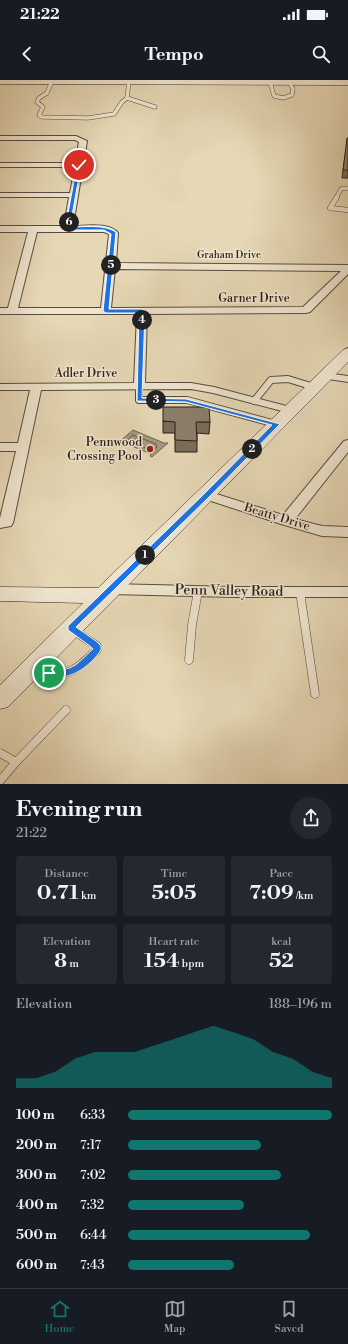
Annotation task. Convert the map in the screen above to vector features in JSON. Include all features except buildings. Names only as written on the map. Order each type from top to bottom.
[{"type":"main road","points":[[0,80],[348,82]]},
{"type":"main road","points":[[0,700],[106,592],[207,495],[348,353]]},
{"type":"main road","name":"Penn Valley Road","points":[[0,594],[106,592]]},
{"type":"street","points":[[0,138],[80,139],[83,141],[68,229]]},
{"type":"street","points":[[0,165],[79,165]]},
{"type":"street","points":[[0,195],[74,195]]},
{"type":"street","points":[[0,229],[104,229],[112,231],[114,234],[106,311]]},
{"type":"street","points":[[12,311],[33,229]]},
{"type":"street","name":"Graham Drive","points":[[110,266],[348,268]]},
{"type":"street","name":"Garner Drive","points":[[0,311],[306,310],[309,309],[348,268]]},
{"type":"street","points":[[139,386],[142,311]]},
{"type":"street","points":[[320,381],[348,379]]},
{"type":"street","points":[[3,523],[23,447],[36,386]]},
{"type":"street","name":"Adler Drive","points":[[0,387],[201,387],[290,410]]},
{"type":"street","points":[[286,521],[348,444]]},
{"type":"street","points":[[0,447],[23,447]]},
{"type":"street","name":"Beatty Drive","points":[[207,495],[286,521],[322,531],[348,532]]},
{"type":"street","name":"Penn Valley Road","points":[[106,592],[348,592]]},
{"type":"lane","points":[[52,81],[47,93],[36,102],[43,107],[39,115],[42,117],[88,118],[114,114],[122,102],[127,98],[129,81]]},
{"type":"lane","points":[[270,82],[274,96],[280,98],[286,98],[292,95],[293,89],[289,82]]},
{"type":"lane","points":[[127,98],[155,107]]},
{"type":"lane","points":[[348,188],[341,189],[330,208],[348,210]]},
{"type":"lane","points":[[254,401],[271,380],[288,379],[320,381]]},
{"type":"lane","points":[[139,386],[139,400],[186,400],[276,424]]},
{"type":"lane","points":[[189,660],[192,625],[198,591]]},
{"type":"lane","points":[[300,592],[315,694]]},
{"type":"lane","points":[[33,666],[49,673],[64,675],[75,670],[97,650],[97,646],[71,628]]},
{"type":"lane","points":[[0,781],[16,762],[66,710]]},
{"type":"lane","points":[[0,753],[16,762]]},
{"type":"water","name":"Pennwood Crossing Pool","points":[[133,430],[164,443],[168,443],[152,457],[150,456],[151,454],[120,441]]},
{"type":"place","name":"Pennwood Crossing Pool","points":[[150,449]]},
{"type":"route","points":[[49,673],[64,675],[75,670],[97,650],[97,646],[71,628],[207,495],[276,424],[186,400],[139,400],[142,311],[106,311],[114,234],[112,231],[104,229],[68,229],[79,165]]}]
